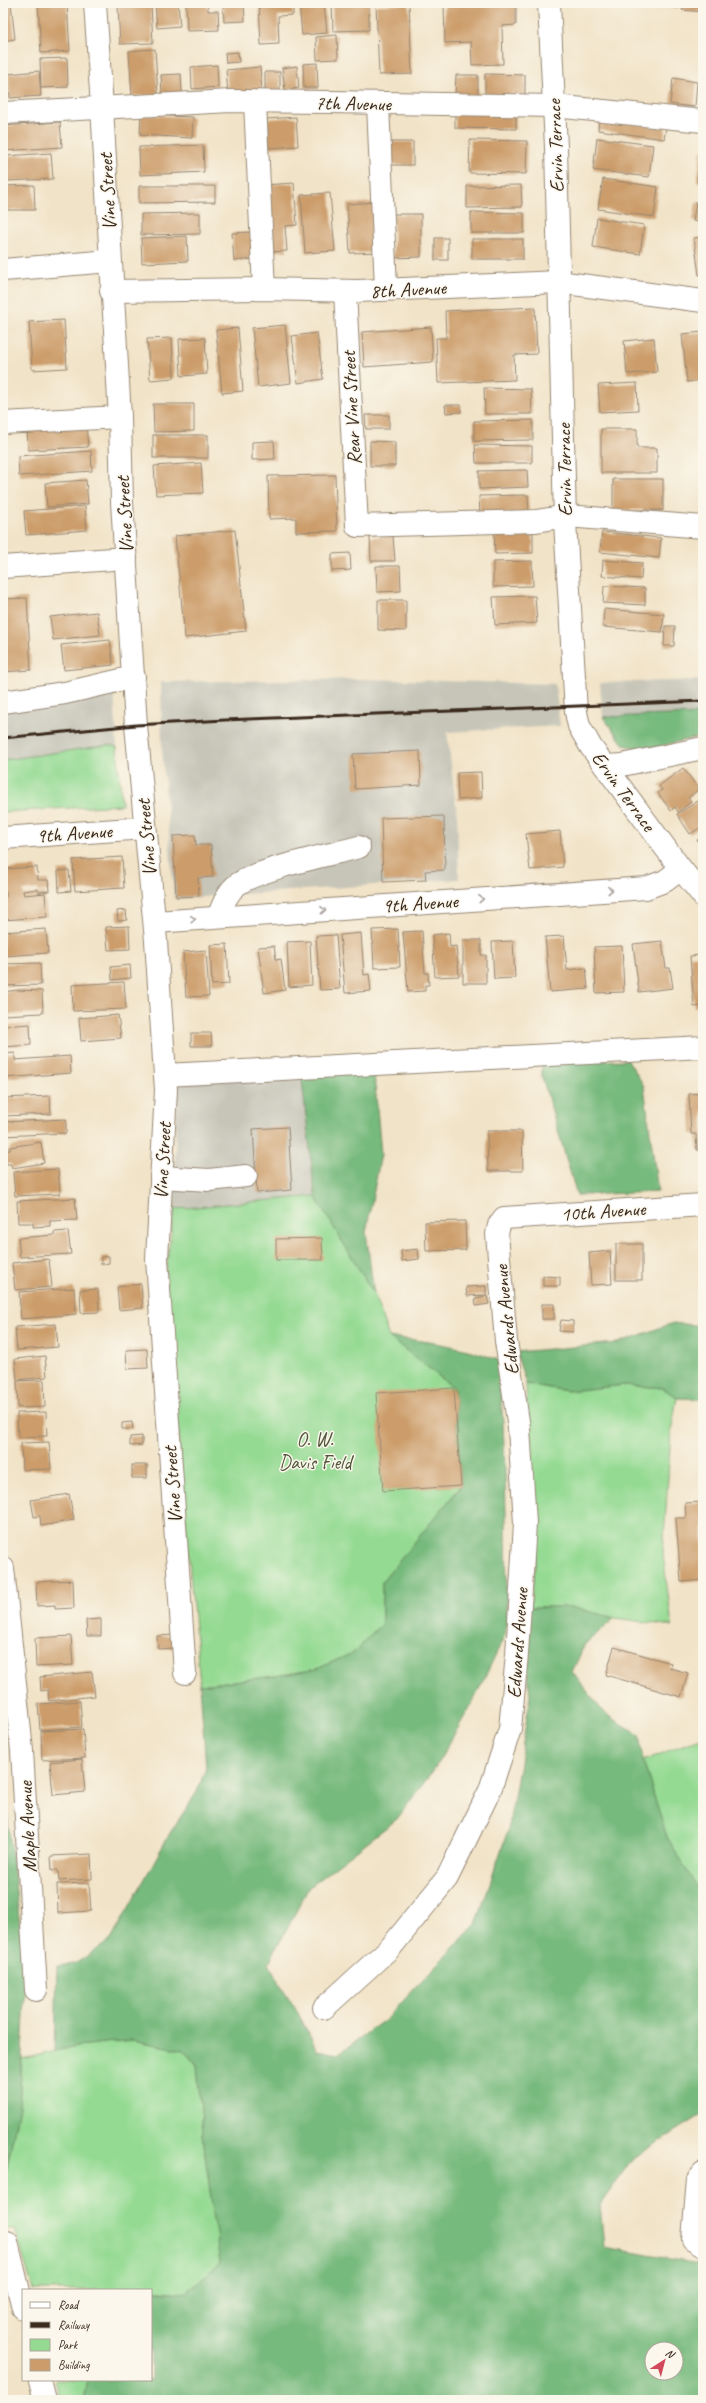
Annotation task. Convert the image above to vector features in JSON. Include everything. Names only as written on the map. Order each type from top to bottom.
[{"type":"street","name":"Vine Street","points":[[95,3],[120,417],[122,502],[145,828],[155,922],[166,1090],[157,1260],[159,1310],[185,1674]]},
{"type":"street","name":"Ervin Terrace","points":[[549,3],[554,106],[566,516],[574,700],[578,726],[605,766],[681,869],[703,896]]},
{"type":"street","name":"7th Avenue","points":[[3,113],[232,101],[255,103],[554,106],[703,121]]},
{"type":"street","points":[[255,103],[264,289]]},
{"type":"street","points":[[378,104],[386,289]]},
{"type":"street","points":[[3,270],[110,261]]},
{"type":"street","name":"8th Avenue","points":[[112,291],[264,289],[345,290],[558,282],[703,301]]},
{"type":"street","name":"Rear Vine Street","points":[[345,290],[357,526],[536,521],[566,516]]},
{"type":"street","points":[[3,424],[120,417]]},
{"type":"street","points":[[566,516],[703,527]]},
{"type":"street","points":[[3,567],[126,558]]},
{"type":"street","points":[[3,702],[65,693],[134,677]]},
{"type":"street","points":[[605,766],[622,765],[703,748]]},
{"type":"street","name":"9th Avenue","points":[[3,838],[145,828]]},
{"type":"street","points":[[218,917],[225,898],[239,884],[265,872],[359,847]]},
{"type":"street","name":"9th Avenue","points":[[155,922],[646,888],[665,881],[681,869]]},
{"type":"street","points":[[165,1075],[703,1047]]},
{"type":"street","points":[[161,1177],[209,1180],[246,1176]]},
{"type":"street","name":"10th Avenue","points":[[504,1218],[703,1205]]},
{"type":"street","name":"Edwards Avenue","points":[[324,2008],[391,1947],[447,1878],[490,1790],[510,1729],[518,1647],[525,1523],[519,1428],[506,1341],[497,1234],[499,1225],[504,1218]]},
{"type":"street","name":"Maple Avenue","points":[[3,1568],[22,1751],[36,1990]]},
{"type":"street","points":[[703,2173],[698,2179],[693,2238],[703,2246]]},
{"type":"street","points":[[7,2242],[22,2304]]},
{"type":"street","points":[[40,2381],[45,2400]]},
{"type":"shaded area","points":[[364,679],[555,684],[560,726],[447,732],[457,815],[459,879],[174,899],[162,748],[161,682]]},
{"type":"shaded area","points":[[703,680],[703,714],[603,717],[600,683]]},
{"type":"shaded area","points":[[114,690],[117,747],[109,745],[3,760],[3,709]]},
{"type":"shaded area","points":[[301,1071],[314,1196],[174,1209],[177,1081]]},
{"type":"green space","points":[[703,714],[703,736],[644,750],[624,745],[603,717]]},
{"type":"green space","points":[[109,745],[117,747],[122,805],[3,812],[3,760]]},
{"type":"green space","points":[[628,1060],[644,1086],[658,1192],[577,1195],[542,1077],[542,1062]]},
{"type":"green space","points":[[301,1071],[374,1073],[381,1154],[366,1232],[374,1294],[315,1196]]},
{"type":"green space","name":"O. W. Davis Field","points":[[315,1196],[374,1294],[389,1337],[454,1388],[461,1486],[382,1582],[382,1623],[355,1652],[317,1669],[276,1676],[200,1685],[166,1298],[166,1271],[174,1209]]},
{"type":"green space","points":[[673,1323],[703,1326],[703,1399],[677,1398],[663,1388],[625,1385],[568,1391],[526,1384],[516,1352],[618,1343]]},
{"type":"green space","points":[[389,1337],[445,1345],[472,1351],[498,1360],[506,1490],[507,1619],[505,1635],[474,1700],[435,1768],[397,1819],[309,1887],[268,1964],[298,2013],[317,2050],[338,2054],[386,2019],[476,1924],[508,1830],[520,1763],[530,1696],[524,1626],[530,1607],[570,1607],[615,1618],[585,1644],[572,1672],[605,1714],[639,1735],[643,1761],[667,1837],[703,1898],[703,2114],[632,2159],[600,2205],[604,2247],[703,2265],[703,2400],[84,2400],[88,2381],[152,2381],[152,2291],[185,2293],[220,2263],[205,2154],[197,2064],[183,2050],[132,2040],[77,2046],[55,2051],[57,1966],[75,1964],[111,1940],[170,1833],[197,1792],[206,1768],[200,1685],[276,1676],[317,1669],[355,1652],[382,1623],[382,1582],[461,1486],[454,1388]]},
{"type":"green space","points":[[526,1384],[568,1391],[625,1385],[663,1388],[677,1398],[671,1431],[663,1554],[672,1626],[615,1618],[570,1607],[530,1607],[536,1559],[530,1480]]},
{"type":"green space","points":[[703,1737],[703,1898],[667,1837],[643,1761]]},
{"type":"green space","points":[[3,1777],[26,1979],[19,2107],[3,2186]]},
{"type":"green space","points":[[132,2040],[183,2050],[197,2065],[205,2154],[220,2263],[185,2293],[152,2289],[33,2289],[15,2229],[3,2229],[3,2186],[19,2107],[22,2059],[77,2046]]},
{"type":"green space","points":[[55,2381],[88,2381],[84,2400],[60,2400]]},
{"type":"building","points":[[3,3],[11,3],[15,39],[3,41]]},
{"type":"building","points":[[38,3],[67,3],[70,51],[41,53]]},
{"type":"building","points":[[155,3],[178,3],[180,26],[157,28]]},
{"type":"building","points":[[186,3],[208,3],[208,11],[218,11],[219,30],[187,31]]},
{"type":"building","points":[[223,3],[244,3],[245,21],[224,22]]},
{"type":"building","points":[[259,3],[293,3],[293,15],[278,16],[279,44],[261,45]]},
{"type":"building","points":[[299,3],[324,3],[327,33],[302,35]]},
{"type":"building","points":[[332,3],[369,3],[369,30],[333,31]]},
{"type":"building","points":[[444,3],[516,3],[516,25],[502,26],[503,64],[472,65],[471,42],[445,43]]},
{"type":"building","points":[[608,3],[623,3],[622,6]]},
{"type":"building","points":[[655,3],[678,3],[678,8],[655,5]]},
{"type":"building","points":[[683,3],[703,3],[703,12],[682,10]]},
{"type":"building","points":[[151,4],[153,43],[120,44],[118,6]]},
{"type":"building","points":[[409,4],[412,74],[379,75],[376,5]]},
{"type":"building","points":[[337,35],[338,59],[317,60],[316,37]]},
{"type":"building","points":[[155,49],[158,95],[132,96],[129,51]]},
{"type":"building","points":[[238,52],[239,62],[226,63],[225,53]]},
{"type":"building","points":[[67,58],[68,87],[41,88],[40,59]]},
{"type":"building","points":[[317,63],[318,88],[304,88],[303,64]]},
{"type":"building","points":[[217,65],[218,87],[192,89],[191,67]]},
{"type":"building","points":[[297,66],[299,88],[285,90],[282,68]]},
{"type":"building","points":[[260,67],[262,91],[228,94],[226,70]]},
{"type":"building","points":[[39,71],[41,96],[10,98],[8,74]]},
{"type":"building","points":[[265,72],[280,72],[280,95],[265,95]]},
{"type":"building","points":[[181,74],[182,94],[162,95],[161,75]]},
{"type":"building","points":[[485,74],[525,75],[525,95],[485,94]]},
{"type":"building","points":[[456,75],[478,75],[478,96],[455,96]]},
{"type":"building","points":[[673,78],[697,82],[695,107],[670,104]]},
{"type":"building","points":[[455,109],[516,111],[516,129],[455,128]]},
{"type":"building","points":[[141,115],[193,117],[192,138],[140,135]]},
{"type":"building","points":[[296,117],[298,146],[269,148],[267,119]]},
{"type":"building","points":[[599,119],[666,128],[664,139],[598,130]]},
{"type":"building","points":[[60,122],[62,147],[3,151],[3,126]]},
{"type":"building","points":[[597,138],[653,145],[649,177],[593,170]]},
{"type":"building","points":[[470,140],[527,141],[526,174],[469,173]]},
{"type":"building","points":[[390,142],[413,142],[413,165],[390,165]]},
{"type":"building","points":[[203,145],[204,172],[140,175],[139,147]]},
{"type":"building","points":[[701,150],[703,151],[703,183],[697,182]]},
{"type":"building","points":[[51,153],[53,179],[6,181],[5,156]]},
{"type":"building","points":[[603,179],[658,187],[654,217],[598,209]]},
{"type":"building","points":[[294,183],[297,225],[285,226],[287,251],[268,252],[263,185]]},
{"type":"building","points":[[34,185],[35,210],[3,210],[3,186]]},
{"type":"building","points":[[521,185],[522,207],[467,208],[467,186]]},
{"type":"building","points":[[139,186],[215,186],[215,202],[139,203]]},
{"type":"building","points":[[330,193],[335,251],[305,253],[301,195]]},
{"type":"building","points":[[376,202],[379,252],[350,253],[347,204]]},
{"type":"building","points":[[696,202],[703,203],[703,223],[693,221]]},
{"type":"building","points":[[471,212],[524,213],[524,233],[471,233]]},
{"type":"building","points":[[200,213],[200,234],[141,235],[141,214]]},
{"type":"building","points":[[393,214],[421,214],[421,257],[393,258]]},
{"type":"building","points":[[597,218],[644,225],[640,254],[593,247]]},
{"type":"building","points":[[251,232],[254,259],[234,261],[232,233]]},
{"type":"building","points":[[187,236],[188,261],[142,263],[141,238]]},
{"type":"building","points":[[703,237],[703,274],[699,275],[694,238]]},
{"type":"building","points":[[435,238],[448,238],[448,260],[435,260]]},
{"type":"building","points":[[472,239],[523,239],[523,259],[472,259]]},
{"type":"building","points":[[535,307],[537,354],[514,355],[515,380],[438,383],[436,338],[446,338],[445,311]]},
{"type":"building","points":[[64,320],[67,368],[32,370],[29,322]]},
{"type":"building","points":[[285,325],[291,383],[258,387],[252,328]]},
{"type":"building","points":[[431,327],[433,362],[364,367],[362,332]]},
{"type":"building","points":[[238,328],[243,391],[222,393],[216,330]]},
{"type":"building","points":[[703,332],[703,380],[687,382],[682,334]]},
{"type":"building","points":[[317,333],[323,379],[298,383],[292,336]]},
{"type":"building","points":[[172,338],[174,378],[150,380],[147,339]]},
{"type":"building","points":[[205,338],[207,374],[181,376],[179,339]]},
{"type":"building","points":[[654,338],[657,372],[627,374],[624,341]]},
{"type":"building","points":[[637,383],[638,410],[600,412],[598,385]]},
{"type":"building","points":[[484,388],[531,389],[532,414],[485,414]]},
{"type":"building","points":[[153,404],[194,404],[194,431],[154,432]]},
{"type":"building","points":[[445,405],[461,405],[461,412],[446,413]]},
{"type":"building","points":[[365,415],[389,415],[389,429],[366,429]]},
{"type":"building","points":[[533,420],[533,440],[474,441],[474,421]]},
{"type":"building","points":[[86,424],[88,447],[28,450],[27,427]]},
{"type":"building","points":[[601,429],[637,429],[637,448],[657,448],[657,473],[601,473]]},
{"type":"building","points":[[153,435],[208,435],[208,458],[153,458]]},
{"type":"building","points":[[274,441],[275,459],[252,460],[252,442]]},
{"type":"building","points":[[370,441],[395,442],[395,466],[370,466]]},
{"type":"building","points":[[475,445],[532,446],[532,463],[476,463]]},
{"type":"building","points":[[91,451],[92,471],[19,476],[18,456]]},
{"type":"building","points":[[201,463],[203,493],[156,495],[154,466]]},
{"type":"building","points":[[527,470],[528,487],[479,489],[479,471]]},
{"type":"building","points":[[335,475],[337,531],[296,532],[296,518],[269,519],[268,476]]},
{"type":"building","points":[[613,479],[663,479],[663,510],[613,510]]},
{"type":"building","points":[[86,480],[88,504],[47,507],[45,483]]},
{"type":"building","points":[[528,495],[529,513],[480,515],[479,496]]},
{"type":"building","points":[[85,506],[87,530],[26,535],[24,511]]},
{"type":"building","points":[[533,527],[533,553],[495,554],[494,528]]},
{"type":"building","points":[[235,530],[246,631],[185,638],[175,536]]},
{"type":"building","points":[[602,532],[661,538],[659,558],[600,552]]},
{"type":"building","points":[[393,536],[395,561],[371,561],[370,537]]},
{"type":"building","points":[[350,553],[351,570],[332,571],[332,554]]},
{"type":"building","points":[[603,560],[642,563],[641,579],[602,576]]},
{"type":"building","points":[[532,561],[533,586],[493,587],[493,562]]},
{"type":"building","points":[[376,566],[400,566],[401,591],[377,592]]},
{"type":"building","points":[[604,586],[645,588],[645,605],[603,603]]},
{"type":"building","points":[[535,596],[537,623],[495,625],[493,597]]},
{"type":"building","points":[[27,598],[31,670],[3,672],[3,599]]},
{"type":"building","points":[[378,600],[406,600],[406,631],[378,630]]},
{"type":"building","points":[[604,609],[664,614],[662,632],[603,627]]},
{"type":"building","points":[[97,612],[100,635],[53,640],[50,617]]},
{"type":"building","points":[[665,626],[675,626],[674,646],[664,646]]},
{"type":"building","points":[[110,640],[113,665],[64,670],[61,645]]},
{"type":"building","points":[[420,751],[421,785],[355,789],[353,754]]},
{"type":"building","points":[[683,768],[699,789],[688,798],[691,802],[678,812],[675,807],[671,811],[658,793],[662,790],[659,786]]},
{"type":"building","points":[[481,772],[482,798],[458,800],[457,773]]},
{"type":"building","points":[[703,798],[703,826],[690,834],[677,814]]},
{"type":"building","points":[[444,816],[445,870],[425,871],[426,880],[383,882],[381,818]]},
{"type":"building","points":[[560,831],[563,867],[530,870],[526,834]]},
{"type":"building","points":[[195,835],[196,845],[211,845],[213,877],[198,878],[199,896],[176,897],[173,836]]},
{"type":"building","points":[[703,836],[703,848],[697,840]]},
{"type":"building","points":[[122,857],[124,888],[75,891],[73,860]]},
{"type":"building","points":[[37,867],[38,880],[48,880],[49,891],[38,892],[38,889],[23,891],[24,895],[45,893],[47,917],[3,920],[3,897],[6,897],[6,892],[3,893],[3,869]]},
{"type":"building","points":[[69,870],[71,891],[59,892],[58,871]]},
{"type":"building","points":[[126,910],[127,920],[118,921],[117,911]]},
{"type":"building","points":[[129,926],[130,949],[108,950],[106,927]]},
{"type":"building","points":[[46,929],[48,953],[3,956],[3,932]]},
{"type":"building","points":[[398,929],[400,967],[374,968],[372,930]]},
{"type":"building","points":[[422,931],[425,973],[428,973],[429,985],[425,985],[425,991],[408,992],[403,932]]},
{"type":"building","points":[[361,933],[364,975],[369,974],[371,991],[345,993],[340,935]]},
{"type":"building","points":[[449,933],[450,947],[456,946],[459,976],[435,977],[432,935]]},
{"type":"building","points":[[336,935],[340,989],[320,990],[316,936]]},
{"type":"building","points":[[564,936],[567,970],[586,968],[588,989],[550,992],[545,937]]},
{"type":"building","points":[[463,940],[481,940],[481,955],[486,955],[486,983],[463,983]]},
{"type":"building","points":[[310,941],[312,985],[289,987],[287,942]]},
{"type":"building","points":[[513,941],[515,978],[494,979],[492,942]]},
{"type":"building","points":[[662,941],[666,968],[670,968],[673,988],[639,992],[633,944]]},
{"type":"building","points":[[227,944],[229,984],[212,985],[210,945]]},
{"type":"building","points":[[274,946],[276,960],[281,959],[285,990],[264,993],[258,947]]},
{"type":"building","points":[[622,946],[624,992],[596,993],[594,947]]},
{"type":"building","points":[[206,950],[209,996],[186,997],[183,952]]},
{"type":"building","points":[[703,955],[703,1006],[694,1007],[690,956]]},
{"type":"building","points":[[40,963],[41,985],[3,986],[3,964]]},
{"type":"building","points":[[130,965],[131,978],[112,980],[111,967]]},
{"type":"building","points":[[124,982],[126,1009],[73,1011],[72,985]]},
{"type":"building","points":[[18,990],[42,991],[43,1013],[3,1015],[3,992]]},
{"type":"building","points":[[118,1015],[121,1038],[81,1041],[79,1018]]},
{"type":"building","points":[[30,1024],[31,1045],[3,1047],[3,1026]]},
{"type":"building","points":[[191,1033],[211,1033],[212,1046],[191,1046]]},
{"type":"building","points":[[15,1053],[15,1060],[70,1056],[71,1073],[4,1078],[3,1054]]},
{"type":"building","points":[[703,1093],[703,1150],[697,1150],[696,1134],[691,1134],[689,1094]]},
{"type":"building","points":[[50,1096],[51,1114],[3,1116],[3,1098]]},
{"type":"building","points":[[66,1119],[66,1133],[3,1136],[3,1122]]},
{"type":"building","points":[[288,1127],[292,1190],[257,1193],[253,1129]]},
{"type":"building","points":[[487,1131],[522,1131],[523,1171],[488,1171]]},
{"type":"building","points":[[41,1142],[44,1163],[12,1168],[11,1164],[6,1164],[5,1151],[10,1150],[10,1147]]},
{"type":"building","points":[[58,1169],[60,1194],[15,1196],[13,1172]]},
{"type":"building","points":[[75,1198],[77,1220],[50,1221],[50,1226],[33,1227],[33,1223],[18,1223],[17,1201]]},
{"type":"building","points":[[465,1221],[466,1250],[426,1251],[425,1222]]},
{"type":"building","points":[[68,1231],[71,1254],[20,1257],[18,1238],[54,1235],[54,1232]]},
{"type":"building","points":[[322,1238],[323,1260],[276,1260],[276,1239]]},
{"type":"building","points":[[616,1244],[642,1244],[642,1280],[616,1280]]},
{"type":"building","points":[[418,1249],[419,1259],[402,1261],[401,1251]]},
{"type":"building","points":[[610,1251],[612,1284],[591,1285],[589,1253]]},
{"type":"building","points":[[109,1256],[109,1263],[101,1264],[101,1257]]},
{"type":"building","points":[[49,1259],[52,1287],[15,1290],[12,1263]]},
{"type":"building","points":[[543,1276],[560,1277],[560,1286],[543,1286]]},
{"type":"building","points":[[141,1284],[143,1308],[119,1310],[117,1287]]},
{"type":"building","points":[[486,1286],[486,1295],[467,1296],[466,1287]]},
{"type":"building","points":[[74,1288],[76,1314],[21,1319],[19,1292]]},
{"type":"building","points":[[98,1289],[99,1312],[81,1313],[80,1290]]},
{"type":"building","points":[[487,1296],[489,1304],[476,1306],[475,1298]]},
{"type":"building","points":[[542,1304],[554,1304],[554,1319],[542,1319]]},
{"type":"building","points":[[561,1320],[573,1321],[573,1332],[559,1331]]},
{"type":"building","points":[[56,1324],[58,1347],[17,1350],[15,1327]]},
{"type":"building","points":[[147,1349],[148,1368],[127,1369],[126,1350]]},
{"type":"building","points":[[45,1356],[47,1377],[17,1380],[15,1359]]},
{"type":"building","points":[[44,1380],[45,1407],[18,1408],[17,1381]]},
{"type":"building","points":[[454,1388],[461,1486],[383,1491],[376,1393]]},
{"type":"building","points":[[46,1412],[47,1436],[18,1437],[17,1413]]},
{"type":"building","points":[[132,1422],[133,1429],[122,1429],[122,1423]]},
{"type":"building","points":[[142,1436],[142,1445],[130,1446],[130,1437]]},
{"type":"building","points":[[49,1442],[51,1469],[22,1470],[21,1443]]},
{"type":"building","points":[[132,1465],[147,1465],[147,1478],[132,1478]]},
{"type":"building","points":[[69,1494],[74,1520],[41,1526],[40,1516],[34,1517],[31,1500]]},
{"type":"building","points":[[703,1502],[703,1580],[681,1582],[676,1518],[686,1518],[685,1503]]},
{"type":"building","points":[[73,1580],[74,1608],[55,1609],[55,1605],[37,1606],[36,1582]]},
{"type":"building","points":[[101,1619],[101,1636],[87,1636],[86,1620]]},
{"type":"building","points":[[176,1635],[177,1648],[158,1649],[157,1636]]},
{"type":"building","points":[[71,1636],[73,1665],[36,1667],[35,1638]]},
{"type":"building","points":[[614,1647],[671,1663],[670,1668],[688,1673],[681,1697],[606,1675]]},
{"type":"building","points":[[92,1672],[95,1696],[49,1701],[48,1690],[41,1691],[40,1677]]},
{"type":"building","points":[[80,1701],[82,1727],[40,1730],[38,1704]]},
{"type":"building","points":[[83,1729],[85,1758],[42,1760],[41,1731]]},
{"type":"building","points":[[82,1759],[85,1792],[53,1795],[50,1762]]},
{"type":"building","points":[[91,1854],[92,1879],[59,1881],[58,1870],[52,1870],[51,1856]]},
{"type":"building","points":[[89,1883],[91,1911],[58,1913],[57,1884]]},
{"type":"railway","points":[[3,738],[136,725],[225,720],[703,701]]}]
